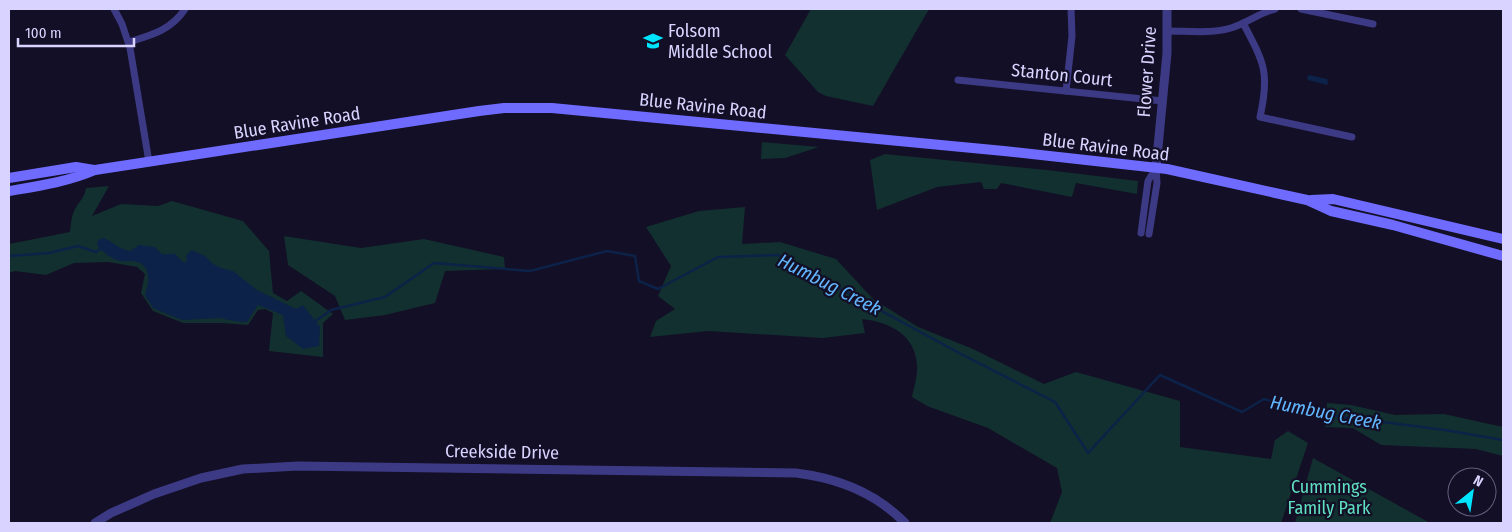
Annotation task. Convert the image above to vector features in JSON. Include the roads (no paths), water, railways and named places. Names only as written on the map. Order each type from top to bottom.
[{"type":"main road","name":"Blue Ravine Road","points":[[9,190],[48,185],[77,178],[95,170],[478,110],[534,107],[1156,168],[1308,200],[1331,210],[1393,225],[1503,256]]},
{"type":"main road","name":"Blue Ravine Road","points":[[9,178],[76,167],[95,170]]},
{"type":"main road","points":[[9,190],[19,183],[52,177],[54,171]]},
{"type":"main road","name":"Blue Ravine Road","points":[[1308,200],[1333,199],[1503,240]]},
{"type":"street","points":[[114,9],[122,24],[128,42],[149,162]]},
{"type":"street","points":[[128,42],[163,30],[178,19],[185,9]]},
{"type":"street","points":[[1066,91],[1072,36],[1071,9]]},
{"type":"street","name":"Flower Drive","points":[[1149,234],[1157,183],[1156,168],[1163,100],[1167,9]]},
{"type":"street","points":[[1167,31],[1216,31],[1230,28],[1275,9]]},
{"type":"street","points":[[1302,9],[1373,24]]},
{"type":"street","points":[[1243,23],[1257,51],[1264,71],[1265,94],[1260,117],[1352,138]]},
{"type":"street","name":"Stanton Court","points":[[958,80],[1163,100]]},
{"type":"street","name":"Flower Drive","points":[[1141,233],[1148,181],[1156,168]]},
{"type":"street","name":"Creekside Drive","points":[[96,523],[111,513],[154,494],[200,478],[243,469],[298,466],[796,473],[826,478],[850,486],[877,500],[905,523]]},
{"type":"water","points":[[1309,75],[1327,79],[1327,85],[1308,80],[1307,77]]},
{"type":"water","points":[[104,238],[120,248],[130,251],[139,245],[155,247],[162,254],[175,254],[186,263],[187,254],[192,250],[205,256],[213,264],[233,271],[257,290],[296,309],[303,305],[320,327],[319,346],[303,349],[286,336],[283,315],[258,305],[247,322],[220,318],[182,320],[153,308],[145,295],[148,284],[146,269],[139,262],[120,261],[107,255],[97,245],[98,240]]},
{"type":"waterway","name":"Humbug Creek","points":[[9,256],[49,253],[78,246],[96,252],[103,249]]},
{"type":"waterway","name":"Humbug Creek","points":[[314,322],[331,310],[385,297],[434,263],[530,271],[607,251],[635,256],[639,281],[658,289],[718,257],[778,255],[961,354],[1055,402],[1088,453],[1160,375],[1242,412],[1264,399],[1313,413],[1445,430],[1503,440]]},
{"type":"place","name":"Folsom Middle School","points":[[653,41]]},
{"type":"park label","name":"Cummings Family Park","points":[[1329,497]]}]
